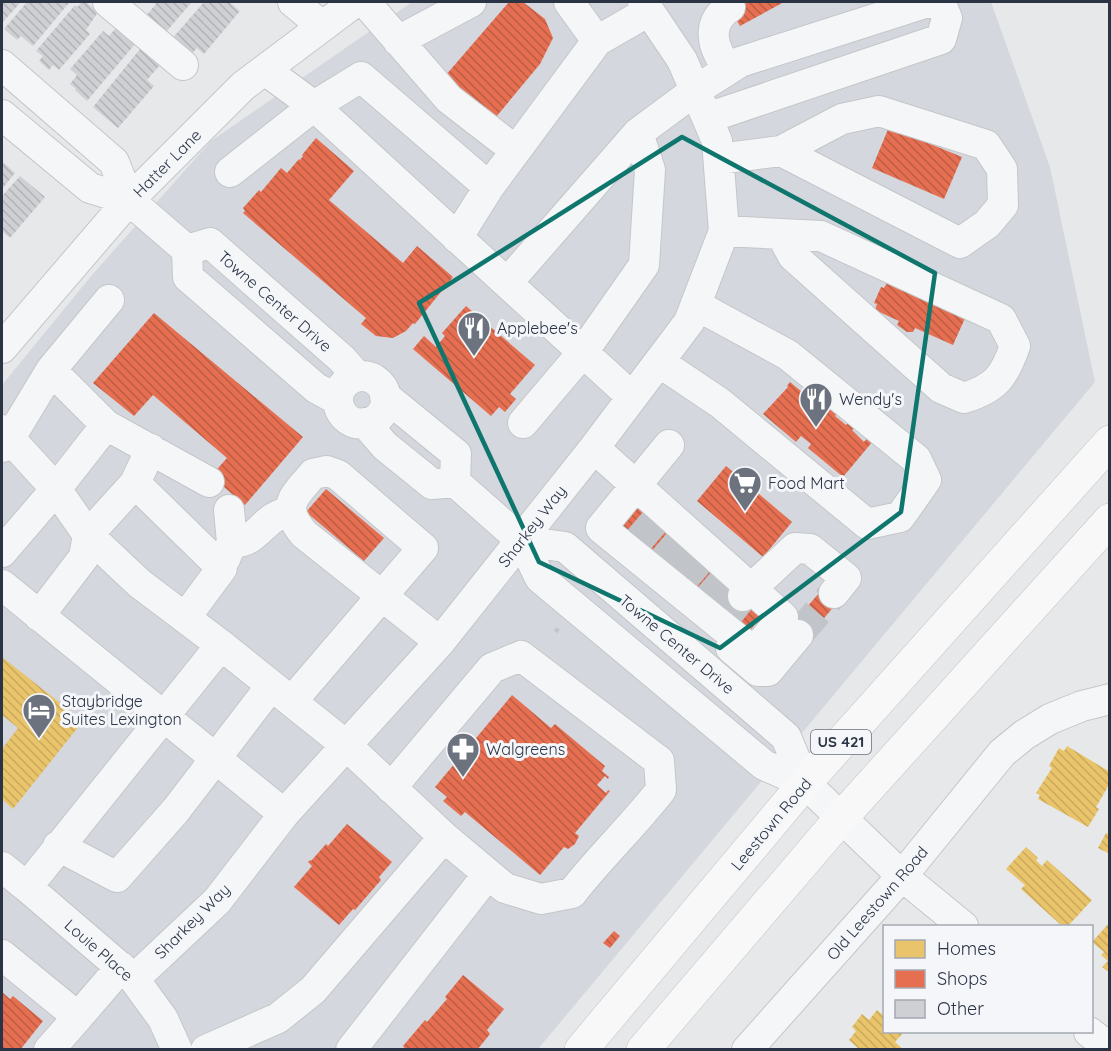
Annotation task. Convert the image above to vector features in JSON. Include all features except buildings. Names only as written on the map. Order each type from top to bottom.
[{"type":"main road","name":"Leestown Road","points":[[581,1050],[805,783],[1110,442]]},
{"type":"main road","name":"US 421","points":[[643,1050],[841,818],[1110,520]]},
{"type":"street","points":[[293,2],[322,26]]},
{"type":"street","name":"Hatter Lane","points":[[2,348],[129,200],[243,86],[355,2]]},
{"type":"street","points":[[365,2],[449,99],[515,150]]},
{"type":"street","points":[[398,41],[471,2]]},
{"type":"street","points":[[569,2],[597,40]]},
{"type":"street","points":[[507,283],[638,133],[696,90],[740,62],[899,6],[928,2]]},
{"type":"street","points":[[707,118],[941,39],[947,18],[940,2]]},
{"type":"street","points":[[120,5],[183,65]]},
{"type":"street","points":[[457,238],[515,150],[597,40],[646,6]]},
{"type":"street","name":"Sharkey Way","points":[[49,1050],[78,1017],[217,901],[284,814],[440,642],[522,541],[689,322],[724,231],[717,141],[682,60],[646,6]]},
{"type":"street","points":[[729,69],[717,55],[713,32],[719,14],[730,7]]},
{"type":"street","points":[[2,65],[114,162],[129,200]]},
{"type":"street","points":[[265,70],[315,106],[632,397]]},
{"type":"street","points":[[230,172],[315,106],[361,76],[489,187]]},
{"type":"street","points":[[719,159],[781,151],[842,119],[879,111],[986,145],[1002,169],[1003,205],[987,224],[960,243],[781,151]]},
{"type":"street","points":[[2,114],[90,188],[129,200],[187,250],[188,277],[316,388],[338,400]]},
{"type":"street","points":[[523,423],[583,352],[644,265],[650,170],[638,133]]},
{"type":"street","points":[[724,231],[821,236],[1001,319],[1015,346],[1006,372],[984,392],[964,398],[941,388],[793,256],[782,234]]},
{"type":"street","name":"Towne Center Drive","points":[[187,250],[210,243],[342,359],[357,376]]},
{"type":"street","points":[[109,300],[51,370],[4,438],[56,489],[88,535],[139,583],[347,746],[398,795],[444,837],[505,888],[542,899],[572,893],[594,864],[634,823],[661,790],[659,761],[521,656],[492,668],[480,683],[459,736],[398,795]]},
{"type":"street","points":[[659,362],[720,403],[867,524],[900,517],[926,480],[916,459],[788,355],[696,305]]},
{"type":"street","points":[[51,370],[106,425],[208,483]]},
{"type":"street","points":[[357,376],[364,376],[378,382],[385,396],[383,411],[378,417],[365,423],[357,423],[347,418],[339,408],[338,400],[343,385],[357,376]]},
{"type":"street","points":[[365,423],[385,446],[432,484],[455,482],[456,454],[385,396]]},
{"type":"street","points":[[2,552],[56,489],[106,425]]},
{"type":"street","points":[[669,445],[601,528],[646,531],[725,599]]},
{"type":"street","points":[[594,448],[636,486],[646,531],[725,599]]},
{"type":"street","points":[[39,616],[84,556],[88,535],[135,483],[151,449]]},
{"type":"street","points":[[58,846],[117,877],[176,810],[216,759],[382,596],[423,548],[338,475],[327,471],[313,474],[292,498],[290,511],[294,522],[304,534],[382,596],[440,642]]},
{"type":"street","name":"Towne Center Drive","points":[[455,482],[522,541],[540,578],[573,607],[764,765],[805,783],[902,876],[961,925]]},
{"type":"street","points":[[135,483],[227,555]]},
{"type":"street","points":[[227,555],[229,510]]},
{"type":"street","points":[[185,618],[227,555],[239,543],[248,540],[273,518],[290,511]]},
{"type":"street","name":"Towne Center Drive","points":[[522,541],[565,547],[786,737],[805,783]]},
{"type":"street","points":[[673,641],[725,599],[795,548],[810,549],[846,578],[834,593]]},
{"type":"street","points":[[2,585],[284,814]]},
{"type":"street","points":[[725,599],[715,634],[758,671],[768,671],[798,635]]},
{"type":"street","points":[[27,886],[220,645]]},
{"type":"street","name":"Old Leestown Road","points":[[747,1050],[902,876],[1002,753],[1024,735],[1050,719],[1082,706],[1110,699]]},
{"type":"street","points":[[206,1050],[250,1041],[313,990],[444,837]]},
{"type":"street","name":"Louie Place","points":[[2,867],[128,973],[163,1019],[177,1050]]},
{"type":"street","points":[[351,1050],[488,874]]},
{"type":"street","points":[[2,955],[78,1017]]},
{"type":"street","points":[[1090,1033],[1110,1048]]},
{"type":"path","points":[[555,628],[561,633]]},
{"type":"highlighted area","points":[[682,137],[935,273],[901,512],[720,648],[539,562],[419,303]]},
{"type":"shaded area","points":[[412,2],[991,2],[1050,167],[1095,382],[538,1049],[2,1050],[2,385],[92,275],[211,141]]},
{"type":"tunnel","points":[[637,542],[655,521]]},
{"type":"tunnel","points":[[661,563],[679,542]]},
{"type":"tunnel","points":[[682,581],[700,560]]},
{"type":"tunnel","points":[[705,602],[724,580]]},
{"type":"tunnel","points":[[798,635],[834,593]]},
{"type":"tunnel","points":[[725,618],[743,596]]},
{"type":"place","name":"Applebee's","points":[[474,357]]},
{"type":"place","name":"Wendy's","points":[[816,428]]},
{"type":"place","name":"Food Mart","points":[[745,512]]},
{"type":"place","name":"Staybridge Suites Lexington","points":[[39,739]]},
{"type":"place","name":"Walgreens","points":[[463,778]]}]
